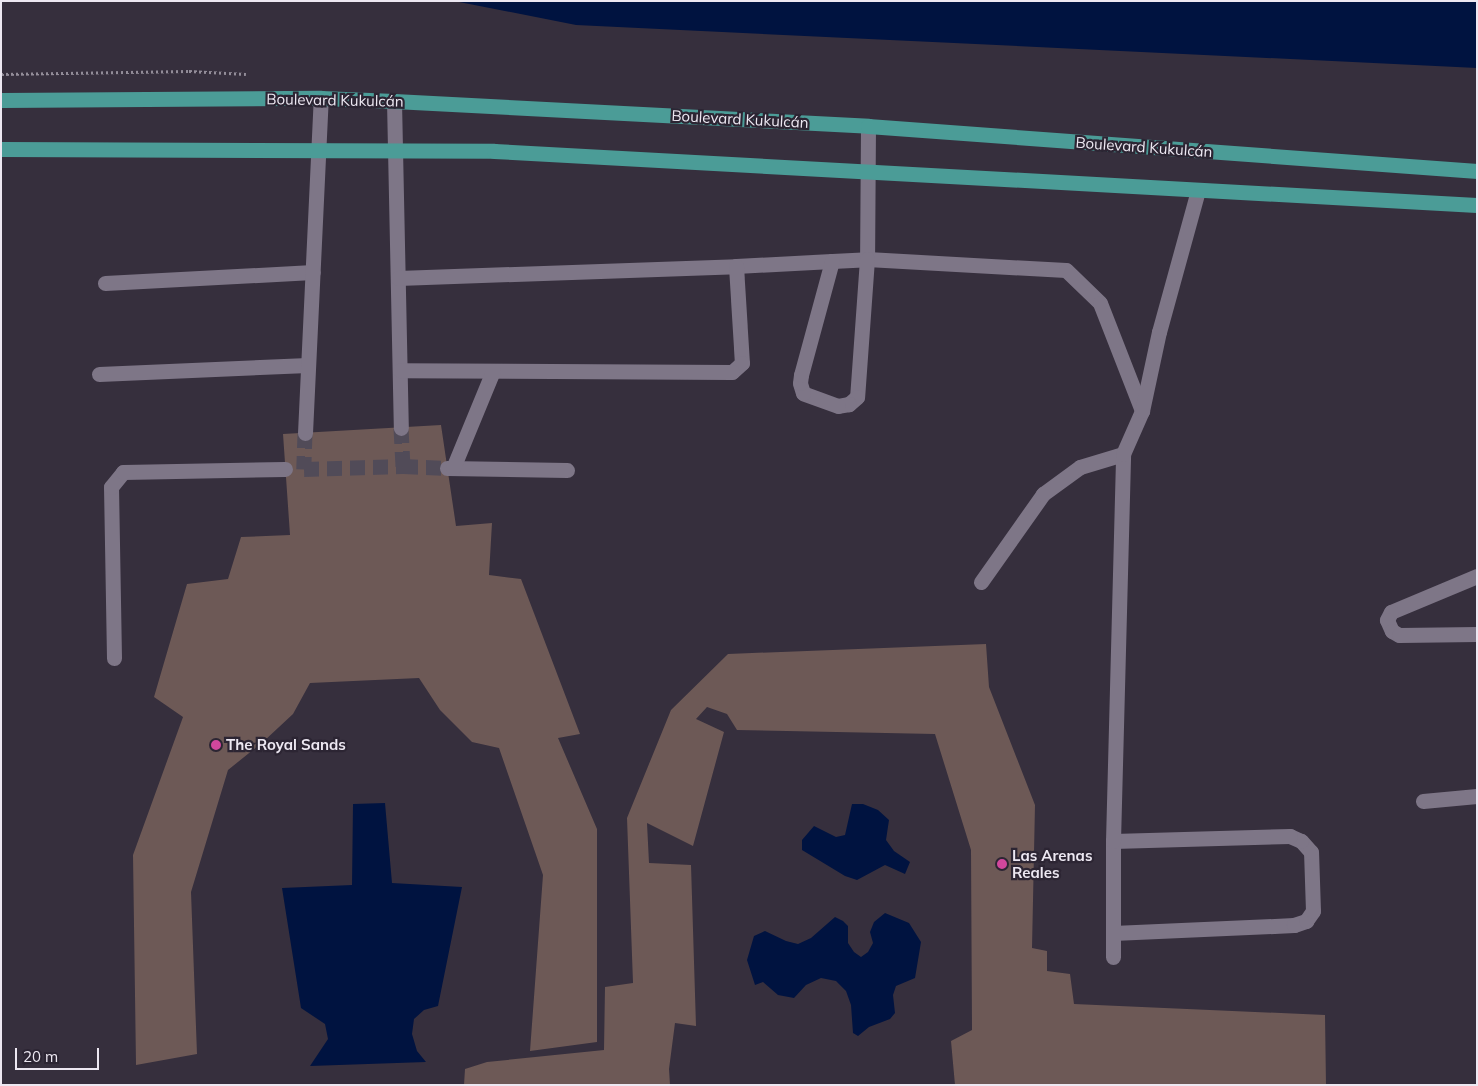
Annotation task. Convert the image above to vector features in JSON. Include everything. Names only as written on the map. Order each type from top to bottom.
[{"type":"main road","name":"Boulevard Kukulcán","points":[[1,100],[321,98],[394,101],[868,126],[1477,171]]},
{"type":"main road","points":[[1,149],[494,151],[1477,206]]},
{"type":"lane","points":[[305,433],[317,196],[317,150],[321,98]]},
{"type":"lane","points":[[394,101],[401,428]]},
{"type":"lane","points":[[832,261],[800,375],[800,384],[803,393],[838,406],[849,404],[857,397],[867,259],[868,126]]},
{"type":"lane","points":[[1113,957],[1113,840],[1123,454],[1142,411],[1159,332],[1198,190]]},
{"type":"lane","points":[[398,278],[736,266],[867,259],[1066,270],[1100,303],[1142,411]]},
{"type":"lane","points":[[400,370],[732,372],[742,363],[736,266]]},
{"type":"lane","points":[[106,283],[313,272]]},
{"type":"lane","points":[[99,374],[308,365]]},
{"type":"lane","points":[[493,371],[450,468],[567,470]]},
{"type":"lane","points":[[981,582],[1043,494],[1080,467],[1123,454]]},
{"type":"lane","points":[[114,658],[111,487],[123,472],[285,469]]},
{"type":"lane","points":[[1477,576],[1391,612],[1387,620],[1392,631],[1399,635],[1477,634]]},
{"type":"lane","points":[[1423,801],[1477,796]]},
{"type":"lane","points":[[1113,840],[1290,836],[1301,841],[1311,852],[1313,911],[1306,921],[1294,925],[1113,933]]},
{"type":"water","points":[[454,1],[1477,1],[1477,68],[576,25]]},
{"type":"water","points":[[385,803],[392,883],[462,887],[438,1006],[424,1010],[414,1019],[412,1034],[417,1051],[426,1062],[310,1066],[328,1039],[325,1024],[301,1008],[282,888],[352,885],[353,804]]},
{"type":"water","points":[[852,804],[863,804],[878,810],[889,820],[886,840],[894,851],[910,862],[905,874],[885,865],[857,880],[845,876],[802,850],[802,840],[814,826],[836,837],[845,835]]},
{"type":"water","points":[[885,913],[909,923],[921,942],[915,978],[896,986],[893,995],[895,1013],[890,1019],[869,1027],[858,1036],[853,1033],[851,1005],[846,991],[836,981],[821,978],[806,985],[794,998],[778,995],[763,982],[755,985],[747,960],[754,936],[765,931],[786,941],[798,944],[811,938],[835,917],[848,926],[848,943],[854,952],[861,957],[868,952],[873,943],[870,932],[874,922]]},
{"type":"building","name":"The Royal Sands","points":[[441,425],[456,526],[492,523],[489,575],[521,579],[580,734],[558,738],[597,829],[597,1042],[530,1051],[543,875],[499,748],[472,742],[440,710],[419,678],[310,683],[293,714],[264,741],[228,770],[191,892],[197,1054],[136,1065],[133,855],[183,717],[154,697],[187,584],[228,579],[241,537],[290,535],[283,434]]},
{"type":"building","name":"Las Arenas Reales","points":[[986,644],[989,687],[1035,805],[1032,948],[1047,951],[1047,971],[1070,974],[1074,1004],[1325,1015],[1326,1085],[955,1085],[951,1041],[972,1030],[971,850],[935,734],[737,730],[727,714],[707,707],[696,719],[724,732],[693,846],[647,823],[649,863],[691,865],[696,1026],[675,1023],[669,1069],[670,1085],[464,1085],[465,1069],[487,1062],[604,1050],[605,987],[633,983],[627,818],[671,710],[728,654]]},
{"type":"tunnel","points":[[305,433],[304,469],[403,466],[401,428]]},
{"type":"tunnel","points":[[403,466],[447,468]]},
{"type":"place","name":"The Royal Sands","points":[[216,745]]},
{"type":"place","name":"Las Arenas Reales","points":[[1002,864]]}]
